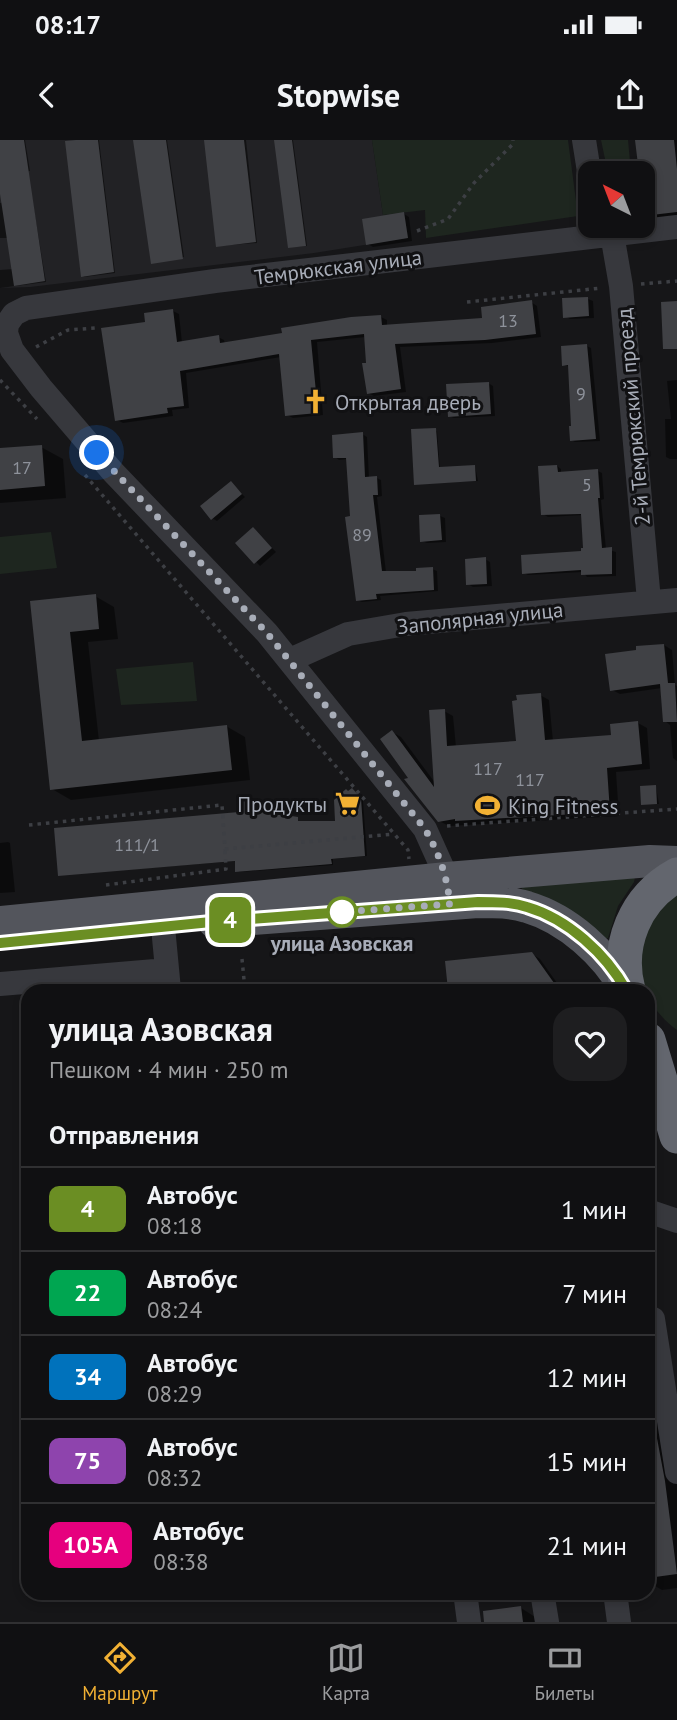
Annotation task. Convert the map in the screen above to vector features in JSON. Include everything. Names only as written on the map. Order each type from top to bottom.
[{"type":"highway","points":[[626,984],[624,954],[630,927],[650,895],[677,875]]},
{"type":"highway","points":[[655,1045],[677,1136]]},
{"type":"main road","points":[[0,922],[445,879],[650,861],[677,862]]},
{"type":"main road","points":[[0,943],[163,927],[445,879],[550,917],[597,952],[623,984]]},
{"type":"street","points":[[584,140],[587,161]]},
{"type":"street","name":"Темрюкская улица","points":[[655,228],[677,227]]},
{"type":"street","name":"Темрюкская улица","points":[[4,323],[26,308],[578,235]]},
{"type":"street","name":"2-й Темрюкский проезд","points":[[604,238],[621,286],[649,601]]},
{"type":"street","points":[[4,323],[12,350],[18,359],[113,472],[290,660],[425,829],[445,879]]},
{"type":"street","name":"Заполярная улица","points":[[290,660],[348,634],[406,624],[677,600]]},
{"type":"street","points":[[0,984],[168,980],[163,927]]},
{"type":"street","points":[[655,1213],[677,1221]]},
{"type":"street","points":[[659,1317],[677,1472]]},
{"type":"street","points":[[466,1600],[469,1622]]},
{"type":"street","points":[[543,1600],[547,1622]]},
{"type":"street","points":[[616,1600],[619,1622]]},
{"type":"path","points":[[417,231],[448,219],[474,183],[513,144],[513,140]]},
{"type":"path","points":[[467,302],[677,281]]},
{"type":"path","points":[[18,359],[27,351],[68,330],[96,328]]},
{"type":"path","points":[[0,380],[40,421]]},
{"type":"path","points":[[80,469],[408,850],[410,863],[445,879]]},
{"type":"path","points":[[29,825],[222,805],[226,869],[103,885]]},
{"type":"path","points":[[225,849],[425,829],[677,809]]},
{"type":"path","points":[[242,959],[244,984]]},
{"type":"shaded area","points":[[0,140],[372,140],[383,215],[404,212],[408,238],[314,253],[30,287],[0,288]]},
{"type":"shaded area","points":[[372,140],[568,140],[578,216],[426,238],[425,210],[383,215]]},
{"type":"shaded area","points":[[601,140],[628,140],[630,161],[605,161]]},
{"type":"shaded area","points":[[51,532],[57,568],[0,574],[0,537]]},
{"type":"shaded area","points":[[193,662],[197,701],[121,705],[116,669]]},
{"type":"shaded area","points":[[635,877],[618,906],[608,938],[600,938],[549,901],[522,889],[520,882]]},
{"type":"shaded area","points":[[677,892],[677,1030],[655,1009],[655,984],[644,984],[641,969],[644,940],[651,921]]},
{"type":"building","points":[[0,140],[24,140],[45,281],[14,286],[0,194]]},
{"type":"building","points":[[98,140],[114,272],[81,277],[65,141]]},
{"type":"building","points":[[133,140],[166,140],[183,259],[151,264]]},
{"type":"building","points":[[204,140],[244,140],[256,242],[216,247]]},
{"type":"building","points":[[274,140],[292,140],[306,246],[288,248]]},
{"type":"building","points":[[635,140],[674,140],[677,212],[655,215],[655,161],[638,161]]},
{"type":"building","points":[[404,212],[408,238],[366,245],[362,219]]},
{"type":"building","points":[[588,297],[589,316],[563,318],[562,298]]},
{"type":"building","points":[[532,300],[536,334],[485,340],[395,344],[401,389],[367,394],[362,363],[366,363],[364,334],[311,340],[318,413],[285,416],[279,354],[180,371],[184,406],[167,408],[168,413],[115,421],[101,328],[145,322],[144,313],[173,309],[177,342],[219,335],[220,343],[282,333],[281,328],[351,317],[381,315],[382,325],[482,318],[481,307]]},
{"type":"building","points":[[677,301],[677,349],[663,349],[661,302]]},
{"type":"building","points":[[587,344],[596,439],[570,441],[568,365],[562,366],[561,346]]},
{"type":"building","points":[[489,382],[491,414],[448,417],[446,384]]},
{"type":"building","points":[[436,428],[439,467],[475,465],[476,481],[414,485],[411,429]]},
{"type":"building","points":[[363,432],[365,477],[377,476],[378,495],[373,495],[382,571],[416,571],[416,568],[433,567],[434,590],[376,594],[377,599],[356,601],[345,517],[350,516],[346,458],[333,458],[332,435]]},
{"type":"building","points":[[42,445],[45,486],[0,490],[0,448]]},
{"type":"building","points":[[557,465],[558,472],[598,469],[602,548],[612,547],[612,574],[581,575],[581,570],[522,574],[521,555],[581,551],[583,548],[581,514],[541,515],[538,466]]},
{"type":"building","points":[[231,481],[242,494],[211,520],[200,506]]},
{"type":"building","points":[[440,514],[442,540],[420,542],[419,515]]},
{"type":"building","points":[[253,527],[272,548],[254,564],[235,543]]},
{"type":"building","points":[[486,557],[487,584],[466,585],[465,559]]},
{"type":"building","points":[[96,594],[99,629],[70,632],[82,741],[227,725],[232,770],[50,790],[30,601]]},
{"type":"building","points":[[664,644],[668,683],[675,683],[677,722],[663,722],[660,684],[610,691],[605,654],[636,650],[636,646]]},
{"type":"building","points":[[541,693],[545,740],[611,735],[610,724],[638,721],[642,764],[607,768],[610,812],[438,822],[404,779],[408,778],[380,739],[392,730],[434,787],[429,710],[445,709],[447,746],[516,741],[512,701],[517,700],[516,695]]},
{"type":"building","points":[[656,785],[657,804],[641,805],[640,786]]},
{"type":"building","points":[[352,788],[361,798],[365,856],[331,859],[332,864],[235,872],[235,861],[58,876],[54,828],[239,812],[241,798],[263,801],[273,813],[298,817],[298,821],[335,821],[334,800],[346,789],[348,791]]},
{"type":"building","points":[[532,952],[555,984],[447,984],[445,961]]},
{"type":"building","points":[[655,1428],[665,1481],[677,1574],[655,1577]]},
{"type":"building","points":[[521,1606],[523,1622],[484,1622],[483,1611]]},
{"type":"bus line","name":"4","points":[[0,943],[211,922],[478,902],[506,903],[528,907],[560,923],[606,961],[622,984]]},
{"type":"place","name":"Открытая дверь","points":[[315,402]]},
{"type":"place","name":"Продукты","points":[[347,804]]},
{"type":"place","name":"King Fitness","points":[[488,806]]},
{"type":"place","name":"улица Азовская","points":[[342,912]]},
{"type":"route","points":[[97,453],[267,633],[432,841],[447,878],[450,904],[342,912]]}]
